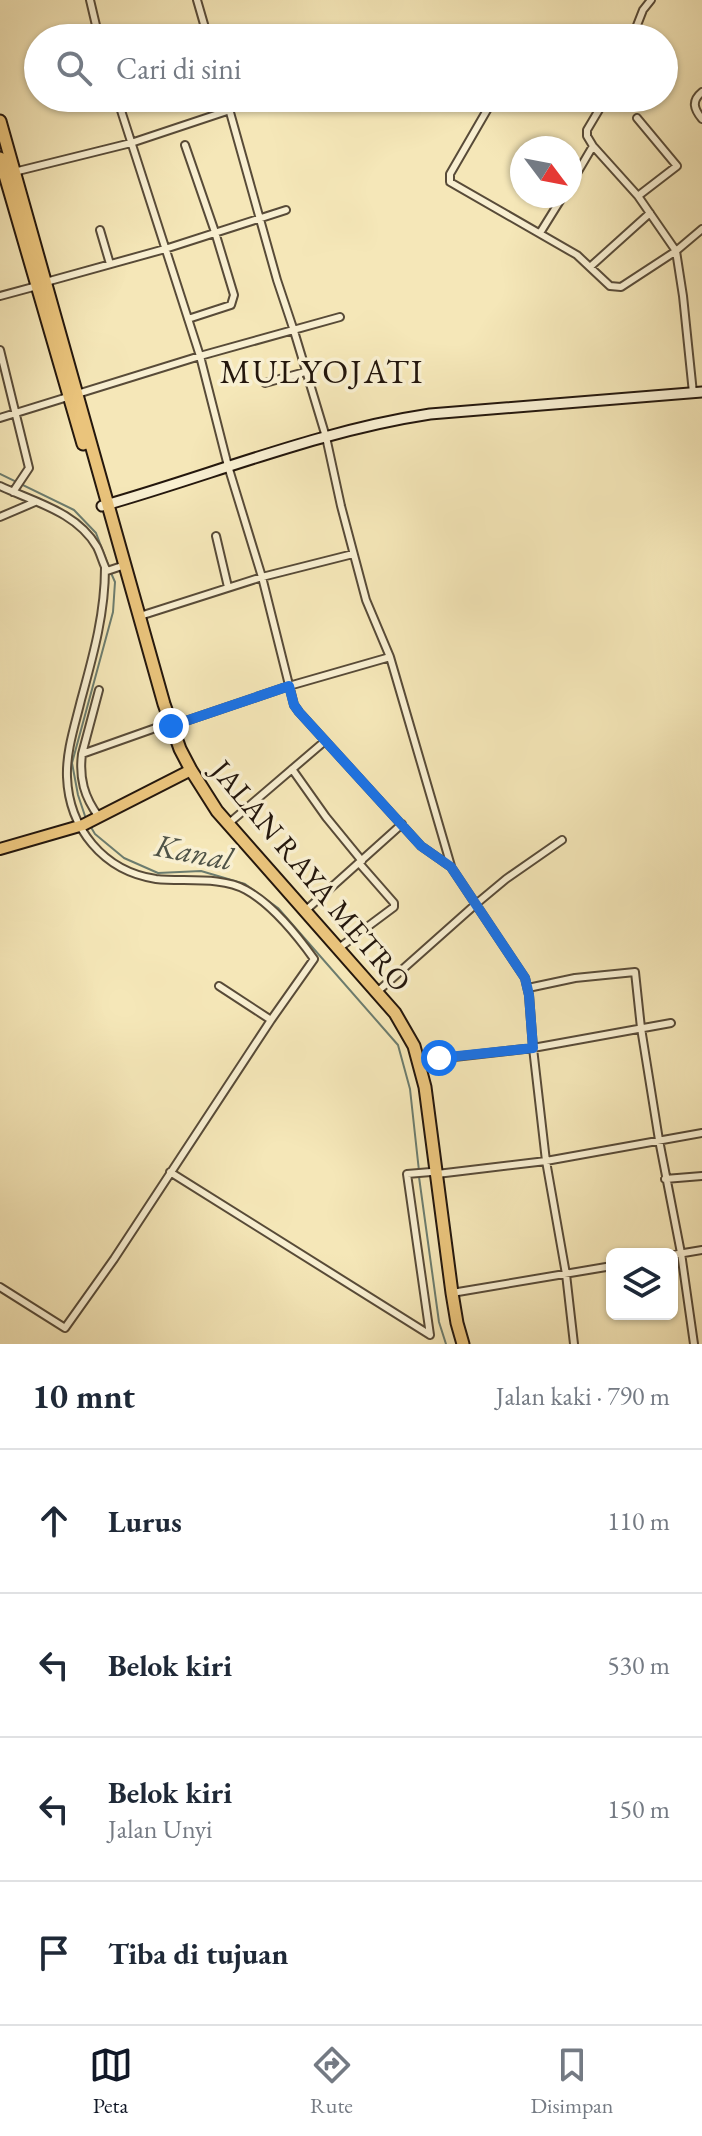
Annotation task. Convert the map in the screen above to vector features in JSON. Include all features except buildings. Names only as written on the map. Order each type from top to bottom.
[{"type":"highway","points":[[0,121],[6,175]]},
{"type":"highway","points":[[0,158],[42,284],[140,616],[168,726]]},
{"type":"highway","points":[[105,505],[168,726],[188,771],[211,812],[337,954],[391,1019],[409,1049],[422,1088],[450,1324],[456,1344]]},
{"type":"highway","name":"JALAN RAYA METRO","points":[[188,771],[228,824],[339,948],[406,1030],[419,1061],[429,1109],[434,1173],[457,1323],[463,1344]]},
{"type":"main road","points":[[0,849],[81,826],[188,771]]},
{"type":"street","points":[[90,0],[96,24]]},
{"type":"street","points":[[197,0],[204,24]]},
{"type":"street","points":[[638,24],[651,0]]},
{"type":"street","points":[[702,92],[694,103],[702,119]]},
{"type":"street","points":[[121,112],[200,356],[296,709],[421,846],[451,867]]},
{"type":"street","points":[[6,175],[131,143],[224,112]]},
{"type":"street","points":[[231,112],[277,280],[326,437],[366,600],[390,657],[451,867],[525,978],[528,988],[546,1161],[566,1274],[574,1344]]},
{"type":"street","points":[[486,112],[450,174],[449,181],[577,255],[610,286],[621,287],[676,251],[702,229]]},
{"type":"street","points":[[105,505],[390,420],[430,414],[697,393],[676,251],[638,196],[587,136],[587,130],[598,112]]},
{"type":"street","points":[[637,118],[677,166],[638,196]]},
{"type":"street","points":[[185,145],[234,295],[234,301],[227,307],[188,319]]},
{"type":"street","points":[[582,165],[593,146]]},
{"type":"street","points":[[544,235],[557,208]]},
{"type":"street","points":[[0,296],[165,249],[286,210]]},
{"type":"street","points":[[590,267],[650,213]]},
{"type":"street","points":[[100,230],[110,264]]},
{"type":"street","points":[[0,418],[200,356],[340,317]]},
{"type":"street","points":[[0,350],[29,468],[14,490]]},
{"type":"street","points":[[265,383],[305,372]]},
{"type":"street","points":[[0,486],[61,513],[97,546],[107,570],[103,615],[67,765],[68,792],[81,826],[100,853],[129,870],[153,878],[214,882],[244,888],[268,906],[314,959],[65,1328],[0,1287]]},
{"type":"street","points":[[0,517],[35,502]]},
{"type":"street","points":[[216,536],[228,587]]},
{"type":"street","points":[[140,616],[262,577],[353,554]]},
{"type":"street","points":[[107,570],[121,567]]},
{"type":"street","points":[[82,754],[289,686],[390,657]]},
{"type":"street","points":[[97,818],[87,801],[80,773],[99,690]]},
{"type":"street","points":[[228,824],[325,741]]},
{"type":"street","points":[[292,769],[394,903],[394,907],[339,948]]},
{"type":"street","points":[[305,911],[402,824]]},
{"type":"street","points":[[377,992],[506,879],[562,840]]},
{"type":"street","points":[[528,988],[575,978],[635,972],[641,1028],[694,1344]]},
{"type":"street","points":[[219,986],[271,1020]]},
{"type":"street","points":[[419,1061],[533,1048],[671,1023]]},
{"type":"street","points":[[170,1172],[430,1335],[407,1174],[546,1161],[702,1133]]},
{"type":"street","points":[[665,1179],[702,1176]]},
{"type":"street","points":[[678,1254],[702,1250]]},
{"type":"street","points":[[452,1293],[606,1267]]},
{"type":"waterway","name":"Kanal","points":[[0,474],[74,510],[96,533],[109,567]]},
{"type":"waterway","name":"Kanal","points":[[86,819],[72,763],[113,612],[115,582],[111,573]]},
{"type":"waterway","name":"Kanal","points":[[89,824],[95,834],[124,858],[158,873],[201,871],[245,884],[278,908],[398,1045],[410,1089],[419,1171]]},
{"type":"waterway","name":"Kanal","points":[[419,1177],[439,1322],[446,1344]]},
{"type":"district","name":"MULYOJATI","points":[[322,371]]},
{"type":"route","points":[[171,726],[289,686],[299,712],[363,784],[421,846],[451,867],[525,978],[533,1048],[439,1058]]}]
